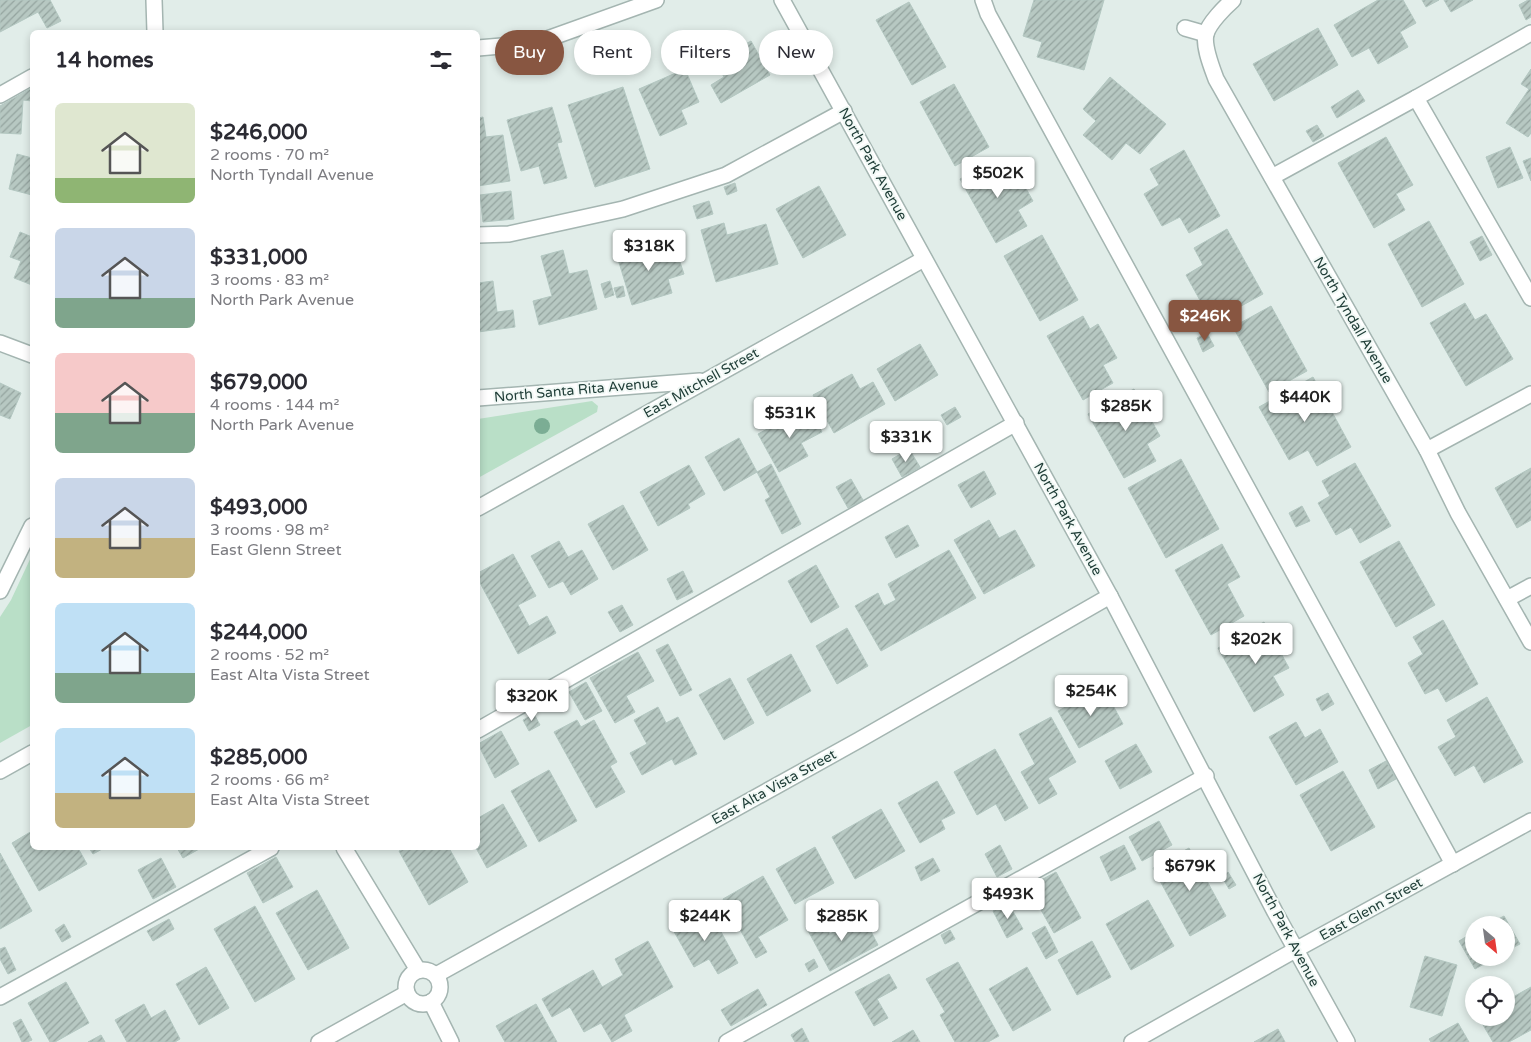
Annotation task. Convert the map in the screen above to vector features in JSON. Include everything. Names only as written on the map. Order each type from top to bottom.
[{"type":"street","points":[[154,0],[155,30]]},
{"type":"street","points":[[480,48],[536,43],[656,0]]},
{"type":"street","name":"North Park Avenue","points":[[782,0],[1110,596],[1206,776],[1275,912],[1347,1042]]},
{"type":"street","points":[[983,0],[988,14],[1453,864]]},
{"type":"street","points":[[1185,28],[1206,34],[1219,13],[1232,0]]},
{"type":"street","points":[[1272,177],[1531,33]]},
{"type":"street","name":"North Tyndall Avenue","points":[[1206,34],[1208,58],[1216,79],[1427,450],[1458,513],[1531,642]]},
{"type":"street","points":[[0,95],[30,78]]},
{"type":"street","points":[[1416,98],[1531,298]]},
{"type":"street","points":[[480,235],[509,234],[623,209],[708,181],[726,174],[844,111]]},
{"type":"street","name":"East Mitchell Street","points":[[480,507],[924,258]]},
{"type":"street","points":[[0,343],[30,355]]},
{"type":"street","name":"North Santa Rita Avenue","points":[[480,398],[705,380]]},
{"type":"street","points":[[1427,450],[1531,394]]},
{"type":"street","points":[[480,729],[1016,423]]},
{"type":"street","points":[[0,591],[30,530]]},
{"type":"street","points":[[1507,599],[1531,586]]},
{"type":"street","name":"East Alta Vista Street","points":[[436,975],[859,740],[1110,596]]},
{"type":"street","points":[[0,771],[30,754]]},
{"type":"street","points":[[727,1042],[1206,776]]},
{"type":"street","name":"East Glenn Street","points":[[1132,1042],[1296,949],[1531,821]]},
{"type":"street","points":[[0,997],[267,850]]},
{"type":"street","points":[[345,850],[418,970]]},
{"type":"street","points":[[418,970],[428,970],[436,975],[440,990],[435,999],[431,1002],[420,1004],[414,1002],[407,993],[406,982],[413,973],[418,970]]},
{"type":"street","points":[[319,1042],[407,993]]},
{"type":"street","points":[[431,1002],[451,1042]]},
{"type":"green space","points":[[592,401],[598,406],[597,412],[480,477],[480,419]]},
{"type":"green space","points":[[30,559],[30,726],[0,743],[0,617],[11,600]]},
{"type":"building","points":[[0,0],[50,0],[61,21],[47,28],[38,12],[0,32]]},
{"type":"building","points":[[1034,0],[1104,0],[1084,70],[1037,57],[1042,42],[1023,36]]},
{"type":"building","points":[[1378,0],[1403,0],[1416,23],[1400,32],[1408,47],[1378,64],[1369,48],[1352,57],[1334,25]]},
{"type":"building","points":[[1422,0],[1439,0],[1426,7]]},
{"type":"building","points":[[1444,0],[1473,0],[1451,12]]},
{"type":"building","points":[[1531,0],[1531,17],[1526,20],[1519,5]]},
{"type":"building","points":[[909,2],[946,67],[912,85],[876,20]]},
{"type":"building","points":[[1318,28],[1338,65],[1274,101],[1253,64]]},
{"type":"building","points":[[751,41],[759,55],[759,75],[770,75],[721,103],[711,85],[724,77],[723,75],[749,75],[749,42]]},
{"type":"building","points":[[1531,69],[1531,133],[1528,137],[1506,123],[1529,89],[1521,84]]},
{"type":"building","points":[[671,75],[688,75],[699,102],[681,110],[687,124],[660,136],[639,89]]},
{"type":"building","points":[[1110,77],[1166,124],[1140,154],[1126,143],[1112,160],[1083,135],[1096,121],[1083,109]]},
{"type":"building","points":[[954,84],[989,147],[955,166],[920,102]]},
{"type":"building","points":[[623,87],[650,169],[595,187],[568,105]]},
{"type":"building","points":[[30,89],[30,101],[23,100],[21,134],[0,133],[0,106]]},
{"type":"building","points":[[1358,90],[1365,101],[1337,118],[1331,107]]},
{"type":"building","points":[[552,107],[562,142],[557,143],[567,178],[544,184],[539,166],[521,171],[507,120]]},
{"type":"building","points":[[483,117],[486,137],[503,135],[510,181],[480,186],[480,118]]},
{"type":"building","points":[[1317,125],[1324,136],[1313,142],[1306,131]]},
{"type":"building","points":[[1386,137],[1413,185],[1396,194],[1405,210],[1374,228],[1338,163]]},
{"type":"building","points":[[1510,147],[1523,178],[1498,188],[1486,157]]},
{"type":"building","points":[[1184,150],[1220,216],[1189,233],[1180,217],[1162,226],[1144,194],[1159,185],[1150,169]]},
{"type":"building","points":[[17,154],[30,157],[30,194],[9,189]]},
{"type":"building","points":[[1531,158],[1531,181],[1523,161]]},
{"type":"building","points":[[993,161],[1002,176],[1015,169],[1033,201],[1018,210],[1027,226],[996,243],[960,179]]},
{"type":"building","points":[[735,183],[737,191],[727,195],[724,187]]},
{"type":"building","points":[[819,186],[846,235],[803,258],[776,209]]},
{"type":"building","points":[[511,191],[514,219],[483,222],[480,195]]},
{"type":"building","points":[[709,201],[713,214],[697,219],[693,206]]},
{"type":"building","points":[[1429,221],[1464,284],[1422,307],[1388,244]]},
{"type":"building","points":[[724,223],[727,235],[766,224],[778,264],[716,282],[701,230]]},
{"type":"building","points":[[1227,229],[1263,294],[1212,322],[1186,275],[1203,265],[1194,248]]},
{"type":"building","points":[[20,232],[30,236],[30,284],[14,278],[21,261],[10,257]]},
{"type":"building","points":[[1042,235],[1078,300],[1040,321],[1004,256]]},
{"type":"building","points":[[1482,236],[1492,255],[1480,261],[1470,242]]},
{"type":"building","points":[[664,242],[668,255],[677,253],[684,274],[668,279],[672,293],[632,305],[617,256]]},
{"type":"building","points":[[563,250],[569,274],[587,270],[597,309],[539,325],[533,301],[552,296],[541,256]]},
{"type":"building","points":[[493,281],[497,312],[513,310],[515,327],[480,332],[480,283]]},
{"type":"building","points":[[610,281],[614,295],[605,298],[601,284]]},
{"type":"building","points":[[623,286],[625,296],[617,298],[614,288]]},
{"type":"building","points":[[1465,303],[1475,320],[1486,314],[1513,359],[1466,386],[1430,323]]},
{"type":"building","points":[[1271,306],[1307,371],[1269,392],[1233,327]]},
{"type":"building","points":[[1083,316],[1090,329],[1098,324],[1117,358],[1103,365],[1113,383],[1083,400],[1047,336]]},
{"type":"building","points":[[1207,333],[1214,346],[1203,352],[1197,338]]},
{"type":"building","points":[[920,344],[938,375],[895,401],[877,369]]},
{"type":"building","points":[[852,374],[860,389],[873,382],[885,404],[834,433],[813,395]]},
{"type":"building","points":[[1313,377],[1351,447],[1317,466],[1308,450],[1289,460],[1259,407]]},
{"type":"building","points":[[0,383],[21,393],[10,419],[0,415]]},
{"type":"building","points":[[1134,389],[1160,436],[1147,444],[1156,461],[1124,478],[1088,414]]},
{"type":"building","points":[[808,407],[822,432],[801,443],[808,456],[779,472],[758,434]]},
{"type":"building","points":[[955,407],[961,417],[947,425],[941,415]]},
{"type":"building","points":[[739,438],[757,472],[724,491],[705,457]]},
{"type":"building","points":[[909,449],[920,467],[902,477],[892,459]]},
{"type":"building","points":[[1181,459],[1219,529],[1166,558],[1128,488]]},
{"type":"building","points":[[1355,463],[1391,526],[1360,543],[1351,527],[1336,535],[1318,503],[1330,496],[1322,481]]},
{"type":"building","points":[[771,464],[801,524],[782,534],[765,500],[770,497],[757,472]]},
{"type":"building","points":[[689,465],[705,494],[688,504],[690,508],[658,526],[640,492]]},
{"type":"building","points":[[1531,468],[1531,520],[1517,528],[1495,488]]},
{"type":"building","points":[[984,471],[996,494],[971,508],[958,485]]},
{"type":"building","points":[[851,479],[863,500],[848,508],[836,487]]},
{"type":"building","points":[[623,505],[648,550],[613,570],[588,524]]},
{"type":"building","points":[[1302,506],[1310,521],[1296,527],[1289,513]]},
{"type":"building","points":[[989,520],[999,538],[1015,530],[1035,566],[984,594],[954,540]]},
{"type":"building","points":[[908,525],[919,546],[896,558],[885,537]]},
{"type":"building","points":[[559,541],[568,557],[582,550],[598,579],[571,595],[563,581],[549,588],[531,556]]},
{"type":"building","points":[[1399,541],[1435,605],[1396,627],[1360,562]]},
{"type":"building","points":[[1222,544],[1240,577],[1227,584],[1244,616],[1211,635],[1175,570]]},
{"type":"building","points":[[949,550],[976,598],[881,651],[855,606],[878,593],[884,606],[896,600],[888,584]]},
{"type":"building","points":[[513,554],[536,596],[518,605],[529,626],[547,616],[556,633],[518,654],[480,583],[480,572]]},
{"type":"building","points":[[816,565],[839,607],[811,623],[788,581]]},
{"type":"building","points":[[683,571],[693,592],[677,600],[667,579]]},
{"type":"building","points":[[622,605],[633,625],[620,632],[608,612]]},
{"type":"building","points":[[1443,620],[1478,684],[1446,702],[1438,688],[1425,694],[1408,663],[1423,654],[1413,637]]},
{"type":"building","points":[[1264,622],[1289,668],[1273,676],[1284,695],[1254,712],[1218,648]]},
{"type":"building","points":[[847,628],[868,666],[837,684],[816,646]]},
{"type":"building","points":[[668,644],[692,690],[680,696],[656,650]]},
{"type":"building","points":[[638,652],[654,681],[626,696],[635,712],[615,723],[590,678]]},
{"type":"building","points":[[791,654],[811,691],[767,716],[747,679]]},
{"type":"building","points":[[730,678],[754,723],[724,740],[699,695]]},
{"type":"building","points":[[586,682],[602,711],[585,720],[569,692]]},
{"type":"building","points":[[517,683],[521,692],[511,698],[506,689]]},
{"type":"building","points":[[1103,687],[1123,724],[1079,748],[1058,711]]},
{"type":"building","points":[[1328,693],[1334,704],[1322,711],[1316,699]]},
{"type":"building","points":[[1487,697],[1523,762],[1484,783],[1474,765],[1455,776],[1438,747],[1456,737],[1447,720]]},
{"type":"building","points":[[658,707],[666,723],[678,717],[697,754],[675,765],[672,759],[642,775],[630,753],[647,744],[634,720]]},
{"type":"building","points":[[534,714],[540,725],[529,731],[523,720]]},
{"type":"building","points":[[1051,717],[1076,762],[1048,778],[1057,794],[1039,804],[1021,772],[1035,764],[1019,734]]},
{"type":"building","points":[[577,720],[581,727],[594,720],[617,762],[610,766],[625,792],[596,808],[554,732]]},
{"type":"building","points":[[1296,722],[1305,738],[1320,729],[1338,762],[1296,785],[1269,737]]},
{"type":"building","points":[[501,731],[519,764],[495,778],[480,748],[480,743]]},
{"type":"building","points":[[1136,744],[1152,772],[1120,789],[1105,761]]},
{"type":"building","points":[[995,749],[1028,808],[1005,821],[996,804],[977,815],[954,772]]},
{"type":"building","points":[[1386,761],[1396,779],[1378,789],[1369,770]]},
{"type":"building","points":[[549,770],[577,821],[539,842],[511,791]]},
{"type":"building","points":[[1343,771],[1375,827],[1331,851],[1300,795]]},
{"type":"building","points":[[937,781],[955,813],[941,820],[945,829],[920,843],[898,803]]},
{"type":"building","points":[[503,804],[527,846],[487,868],[477,850],[480,850],[480,817]]},
{"type":"building","points":[[881,809],[905,851],[855,879],[832,837]]},
{"type":"building","points":[[1159,821],[1172,845],[1142,861],[1129,837]]},
{"type":"building","points":[[30,832],[30,850],[79,850],[87,864],[39,891],[12,843]]},
{"type":"building","points":[[1000,845],[1012,869],[997,877],[985,854]]},
{"type":"building","points":[[1124,845],[1136,869],[1111,881],[1100,857]]},
{"type":"building","points":[[815,847],[834,883],[795,904],[776,869]]},
{"type":"building","points":[[1189,848],[1226,916],[1190,936],[1153,868]]},
{"type":"building","points":[[90,850],[100,850],[93,854]]},
{"type":"building","points":[[178,850],[197,850],[183,858]]},
{"type":"building","points":[[450,850],[468,882],[429,905],[399,851]]},
{"type":"building","points":[[0,853],[32,911],[0,929]]},
{"type":"building","points":[[276,857],[293,887],[263,903],[247,873]]},
{"type":"building","points":[[161,858],[176,887],[153,899],[138,870]]},
{"type":"building","points":[[933,858],[940,871],[921,881],[915,867]]},
{"type":"building","points":[[1056,872],[1081,918],[1054,933],[1028,887]]},
{"type":"building","points":[[1228,872],[1236,885],[1229,889],[1222,877]]},
{"type":"building","points":[[763,876],[788,920],[758,937],[767,952],[756,958],[723,899]]},
{"type":"building","points":[[317,890],[349,948],[308,970],[276,913]]},
{"type":"building","points":[[1148,900],[1174,946],[1131,970],[1106,924]]},
{"type":"building","points":[[1008,903],[1023,929],[1007,938],[993,911]]},
{"type":"building","points":[[255,906],[295,979],[255,1002],[214,929]]},
{"type":"building","points":[[708,908],[738,963],[718,974],[709,959],[694,967],[672,928]]},
{"type":"building","points":[[863,916],[878,945],[830,971],[806,927],[821,919],[830,934]]},
{"type":"building","points":[[169,919],[174,929],[153,941],[147,931]]},
{"type":"building","points":[[64,924],[71,937],[62,942],[55,930]]},
{"type":"building","points":[[1045,926],[1058,952],[1046,959],[1032,933]]},
{"type":"building","points":[[950,930],[955,939],[945,944],[941,935]]},
{"type":"building","points":[[1515,935],[1520,944],[1515,946]]},
{"type":"building","points":[[1465,937],[1465,952],[1459,941]]},
{"type":"building","points":[[648,941],[673,987],[624,1015],[632,1031],[612,1042],[601,1023],[584,1032],[570,1007],[552,1017],[542,999],[593,970],[602,987],[623,975],[615,959]]},
{"type":"building","points":[[1092,941],[1111,977],[1077,995],[1058,960]]},
{"type":"building","points":[[5,947],[16,970],[8,974],[0,959],[0,949]]},
{"type":"building","points":[[1425,956],[1457,965],[1442,1016],[1410,1007]]},
{"type":"building","points":[[814,959],[818,967],[809,972],[805,964]]},
{"type":"building","points":[[958,962],[999,1036],[988,1042],[955,1042],[940,1015],[945,1012],[926,979]]},
{"type":"building","points":[[206,967],[229,1008],[199,1025],[176,984]]},
{"type":"building","points":[[1027,967],[1051,1010],[1013,1031],[989,989]]},
{"type":"building","points":[[889,974],[897,988],[877,999],[888,1018],[874,1026],[855,992]]},
{"type":"building","points":[[66,982],[89,1023],[55,1042],[50,1042],[28,1003]]},
{"type":"building","points":[[1531,987],[1531,1030],[1509,1042],[1493,1042],[1484,1026],[1515,1026],[1515,996]]},
{"type":"building","points":[[758,989],[767,1005],[731,1026],[721,1010]]},
{"type":"building","points":[[144,1004],[151,1018],[165,1010],[180,1039],[175,1042],[127,1042],[115,1020]]},
{"type":"building","points":[[536,1004],[557,1042],[505,1042],[496,1026]]},
{"type":"building","points":[[21,1019],[32,1040],[27,1042],[22,1042],[13,1023]]},
{"type":"building","points":[[1458,1023],[1469,1042],[1431,1042],[1429,1039]]},
{"type":"building","points":[[802,1028],[809,1042],[795,1042],[791,1035]]},
{"type":"building","points":[[1278,1029],[1285,1042],[1254,1042]]},
{"type":"building","points":[[913,1030],[920,1042],[892,1042]]},
{"type":"building","points":[[101,1035],[105,1042],[88,1042]]}]
